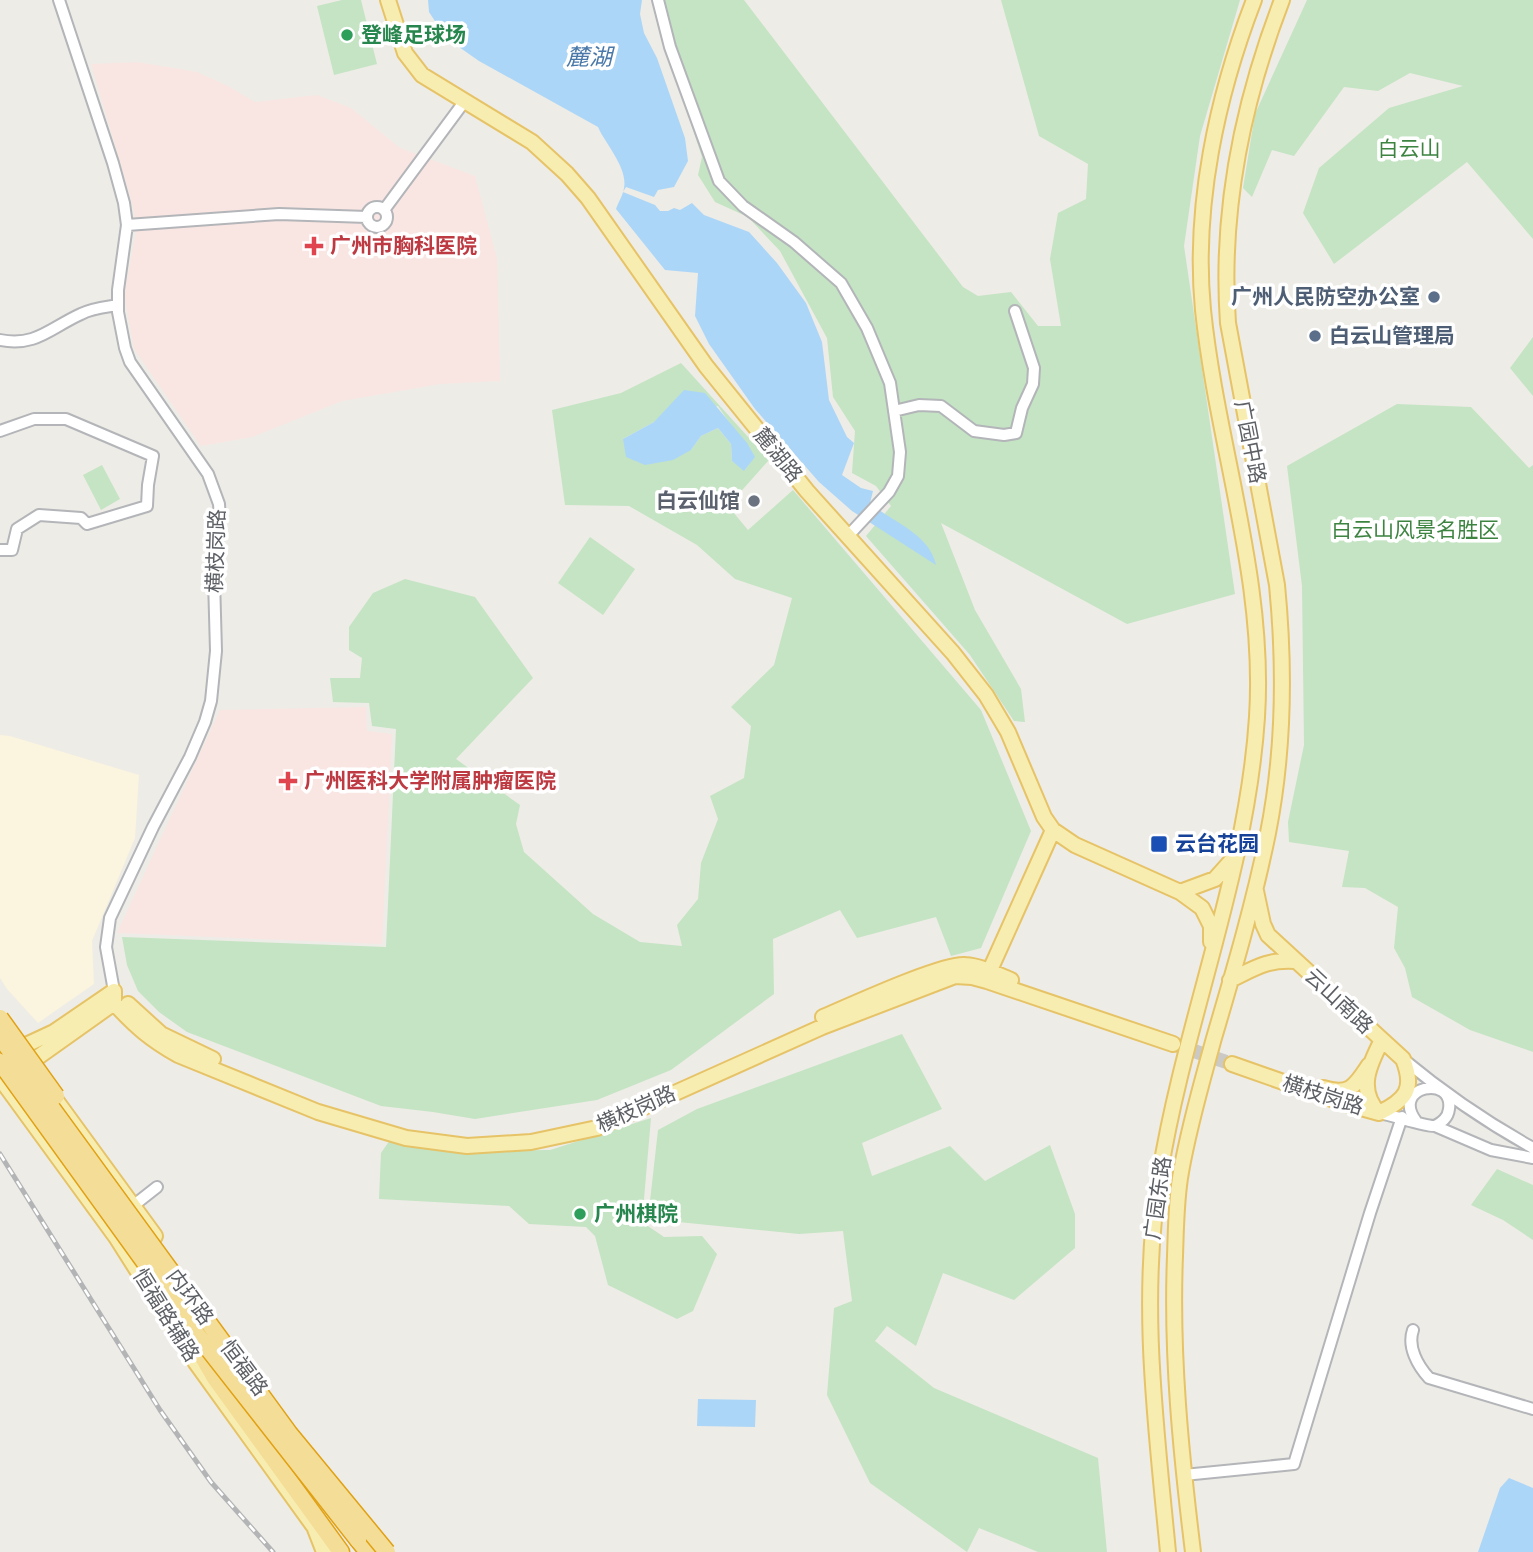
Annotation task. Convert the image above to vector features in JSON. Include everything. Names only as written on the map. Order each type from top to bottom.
[{"type":"highway","points":[[0,1015],[171,1271]]},
{"type":"highway","name":"内环路","points":[[8,1060],[171,1271],[289,1433],[388,1552]]},
{"type":"highway","name":"内环路","points":[[8,1060],[195,1332],[364,1550]]},
{"type":"highway","points":[[177,1313],[206,1365],[341,1552]]},
{"type":"main road","name":"麓湖路","points":[[388,0],[405,53],[414,67],[464,102],[532,142],[567,174],[588,198],[706,366],[847,537],[953,653],[986,695],[1008,732],[1044,817],[1053,830],[1075,845],[1180,892],[1202,908],[1211,926],[1211,954]]},
{"type":"main road","name":"广园中路","points":[[1237,853],[1255,745],[1258,643],[1252,588],[1206,332],[1200,256],[1219,115],[1236,51],[1254,0]]},
{"type":"main road","name":"广园中路","points":[[1255,887],[1268,832],[1279,741],[1280,621],[1273,564],[1232,350],[1226,293],[1226,261],[1234,175],[1245,113],[1258,65],[1282,0]]},
{"type":"main road","points":[[987,976],[1053,830]]},
{"type":"main road","points":[[1180,892],[1215,879],[1237,853]]},
{"type":"main road","name":"广园东路","points":[[1168,1552],[1152,1360],[1152,1240],[1157,1192],[1169,1128],[1237,853]]},
{"type":"main road","name":"广园东路","points":[[1193,1552],[1184,1475],[1174,1332],[1178,1194],[1191,1123],[1255,887]]},
{"type":"main road","name":"云山南路","points":[[1255,887],[1268,935],[1403,1059]]},
{"type":"main road","points":[[1230,980],[1265,962],[1296,961]]},
{"type":"main road","name":"横枝岗路","points":[[114,997],[161,1034],[243,1072],[327,1105],[378,1121],[421,1132],[465,1137],[514,1135],[591,1120],[836,1011],[947,967],[966,965],[987,976],[1175,1040]]},
{"type":"main road","points":[[8,1060],[114,997]]},
{"type":"main road","name":"恒福路辅路","points":[[0,1015],[8,1060],[211,1385],[332,1552]]},
{"type":"main road","points":[[1382,1040],[1369,1065],[1366,1079],[1367,1097],[1379,1113],[1401,1101],[1407,1091],[1409,1074],[1403,1059]]},
{"type":"main road","name":"恒福路辅路","points":[[8,1060],[129,1209],[232,1351]]},
{"type":"main road","name":"恒福路","points":[[8,1060],[233,1393],[364,1550]]},
{"type":"main road","name":"横枝岗路","points":[[1369,1065],[1355,1086],[1336,1091],[1233,1060],[1343,1103],[1379,1113]]},
{"type":"main road","name":"恒福路","points":[[129,1209],[191,1299],[306,1449],[365,1523],[397,1552]]},
{"type":"main road","points":[[177,1313],[211,1385]]},
{"type":"main road","points":[[364,1550],[365,1523]]},
{"type":"main road","points":[[315,1529],[324,1552]]},
{"type":"street","name":"横枝岗路","points":[[60,0],[113,163],[127,225],[118,305],[121,331],[130,362],[208,474],[219,504],[214,579],[216,651],[211,701],[190,757],[110,918],[106,947],[114,997]]},
{"type":"street","points":[[658,0],[670,47],[719,181],[743,206],[794,242],[841,283],[867,328],[890,383],[900,452],[898,476],[889,492],[847,537]]},
{"type":"street","points":[[384,210],[464,102]]},
{"type":"street","points":[[374,208],[384,210],[387,219],[381,227],[371,226],[367,217],[369,211],[374,208]]},
{"type":"street","points":[[127,225],[279,214],[367,217]]},
{"type":"street","points":[[0,340],[17,343],[37,338],[83,312],[118,305]]},
{"type":"street","points":[[894,411],[919,405],[941,406],[974,432],[1004,435],[1016,433],[1022,408],[1033,384],[1034,368],[1015,311]]},
{"type":"street","points":[[0,431],[34,419],[66,419],[153,456],[148,506],[87,524],[81,518],[39,515],[17,529],[12,550],[0,550]]},
{"type":"street","points":[[1403,1059],[1440,1090],[1497,1128],[1533,1147]]},
{"type":"street","points":[[1435,1126],[1441,1123],[1448,1112],[1448,1099],[1440,1090],[1423,1088],[1413,1096],[1410,1109],[1416,1121],[1422,1125],[1435,1126],[1491,1150],[1533,1158]]},
{"type":"street","name":"横枝岗路","points":[[1379,1113],[1416,1121]]},
{"type":"street","points":[[1184,1475],[1294,1464],[1402,1117]]},
{"type":"street","points":[[129,1209],[157,1187]]},
{"type":"street","points":[[177,1313],[191,1299]]},
{"type":"street","points":[[1413,1330],[1411,1335],[1414,1353],[1419,1367],[1429,1378],[1533,1409]]},
{"type":"shaded area","name":"广州市胸科医院","points":[[137,62],[197,72],[255,102],[317,95],[351,108],[400,148],[475,176],[497,258],[500,381],[440,384],[342,401],[252,437],[201,446],[134,349],[124,295],[136,233],[133,206],[91,64]]},
{"type":"shaded area","name":"广州医科大学附属肿瘤医院","points":[[366,707],[367,731],[392,734],[382,944],[117,933],[220,710]]},
{"type":"shaded area","points":[[0,735],[139,775],[135,838],[92,941],[94,984],[38,1023],[0,978]]},
{"type":"green space","name":"登峰足球场","points":[[342,0],[361,0],[377,64],[334,75],[317,6]]},
{"type":"green space","points":[[653,0],[744,0],[963,287],[978,296],[1011,292],[1038,326],[1061,326],[1050,259],[1058,213],[1086,199],[1088,164],[1039,136],[1001,0],[1240,0],[1200,136],[1184,246],[1235,594],[1127,624],[941,523],[975,610],[1021,689],[1025,722],[1014,721],[970,655],[866,536],[891,506],[876,486],[852,473],[855,431],[833,397],[827,338],[780,251],[748,217],[715,202],[698,175],[702,157],[657,21]]},
{"type":"green space","name":"白云山","points":[[1307,0],[1533,0],[1533,239],[1467,162],[1334,264],[1303,213],[1319,168],[1389,108],[1463,86],[1410,73],[1378,91],[1344,87],[1294,156],[1272,150],[1252,197],[1243,188],[1255,114]]},
{"type":"green space","points":[[1533,337],[1533,396],[1510,368]]},
{"type":"green space","points":[[681,363],[769,460],[728,506],[748,530],[793,490],[981,710],[1031,831],[981,948],[951,956],[936,917],[857,938],[840,910],[773,939],[774,994],[671,1070],[597,1100],[475,1119],[381,1106],[187,1032],[159,1012],[138,991],[127,965],[122,937],[386,947],[396,729],[372,726],[369,703],[333,702],[330,678],[360,678],[362,658],[349,650],[349,627],[373,593],[405,579],[475,597],[533,678],[456,759],[520,805],[516,824],[524,852],[593,914],[640,942],[682,946],[677,925],[698,899],[701,863],[718,819],[710,796],[744,778],[751,726],[731,707],[774,665],[792,598],[735,579],[697,545],[629,506],[565,505],[552,410],[621,393]],"holes":[[[718,406],[754,457],[745,470],[732,461],[731,444],[718,428],[701,436],[691,450],[623,439],[654,422]]]},
{"type":"green space","name":"白云山风景名胜区","points":[[1397,404],[1471,407],[1529,468],[1533,465],[1533,1052],[1470,1030],[1412,997],[1405,968],[1394,948],[1398,907],[1365,888],[1342,887],[1349,851],[1289,842],[1288,822],[1304,745],[1302,586],[1287,466]]},
{"type":"green space","points":[[102,465],[120,499],[101,510],[83,475]]},
{"type":"green space","points":[[590,537],[635,569],[603,615],[558,583]]},
{"type":"green space","points":[[902,1034],[942,1109],[862,1143],[872,1176],[950,1146],[985,1181],[1050,1145],[1075,1214],[1075,1248],[1014,1300],[943,1273],[916,1346],[887,1326],[875,1341],[934,1388],[1098,1458],[1107,1552],[1038,1552],[979,1528],[967,1552],[870,1483],[827,1395],[834,1308],[852,1301],[843,1231],[799,1234],[648,1219],[658,1130],[697,1109]]},
{"type":"green space","name":"广州棋院","points":[[651,1118],[642,1222],[664,1237],[702,1236],[717,1254],[693,1311],[677,1319],[608,1285],[595,1236],[586,1227],[529,1224],[509,1206],[379,1199],[381,1153],[390,1140],[450,1151],[550,1150]]},
{"type":"green space","points":[[1497,1169],[1533,1185],[1533,1240],[1503,1220],[1471,1205]]},
{"type":"water","name":"麓湖","points":[[428,0],[642,0],[640,14],[644,33],[657,58],[685,138],[688,161],[674,187],[658,190],[654,197],[626,187],[623,192],[623,173],[598,127],[479,61],[446,38],[429,12]]},
{"type":"water","points":[[623,192],[655,205],[660,211],[674,208],[680,210],[692,203],[704,215],[749,232],[777,263],[806,303],[822,342],[829,400],[847,437],[854,443],[842,475],[861,488],[873,491],[870,503],[918,536],[926,544],[936,565],[852,511],[819,482],[755,409],[709,344],[695,316],[698,273],[665,270],[616,209]]},
{"type":"water","points":[[684,390],[705,393],[747,443],[755,457],[744,471],[732,461],[731,444],[718,428],[701,436],[691,450],[673,460],[645,465],[626,457],[623,439],[654,422]]},
{"type":"water","points":[[698,1399],[756,1400],[755,1427],[697,1426]]},
{"type":"water","points":[[1509,1478],[1533,1488],[1533,1552],[1478,1552],[1500,1488]]},
{"type":"tunnel","points":[[1173,1044],[1232,1064]]},
{"type":"railway","points":[[0,1154],[160,1410],[211,1482],[273,1552]]},
{"type":"place","name":"登峰足球场","points":[[347,35]]},
{"type":"place","name":"广州市胸科医院","points":[[314,246]]},
{"type":"place","name":"广州人民防空办公室","points":[[1434,297]]},
{"type":"place","name":"白云山管理局","points":[[1315,336]]},
{"type":"place","name":"白云仙馆","points":[[754,501]]},
{"type":"place","name":"广州医科大学附属肿瘤医院","points":[[288,781]]},
{"type":"place","name":"云台花园","points":[[1159,844]]},
{"type":"place","name":"广州棋院","points":[[580,1214]]}]
